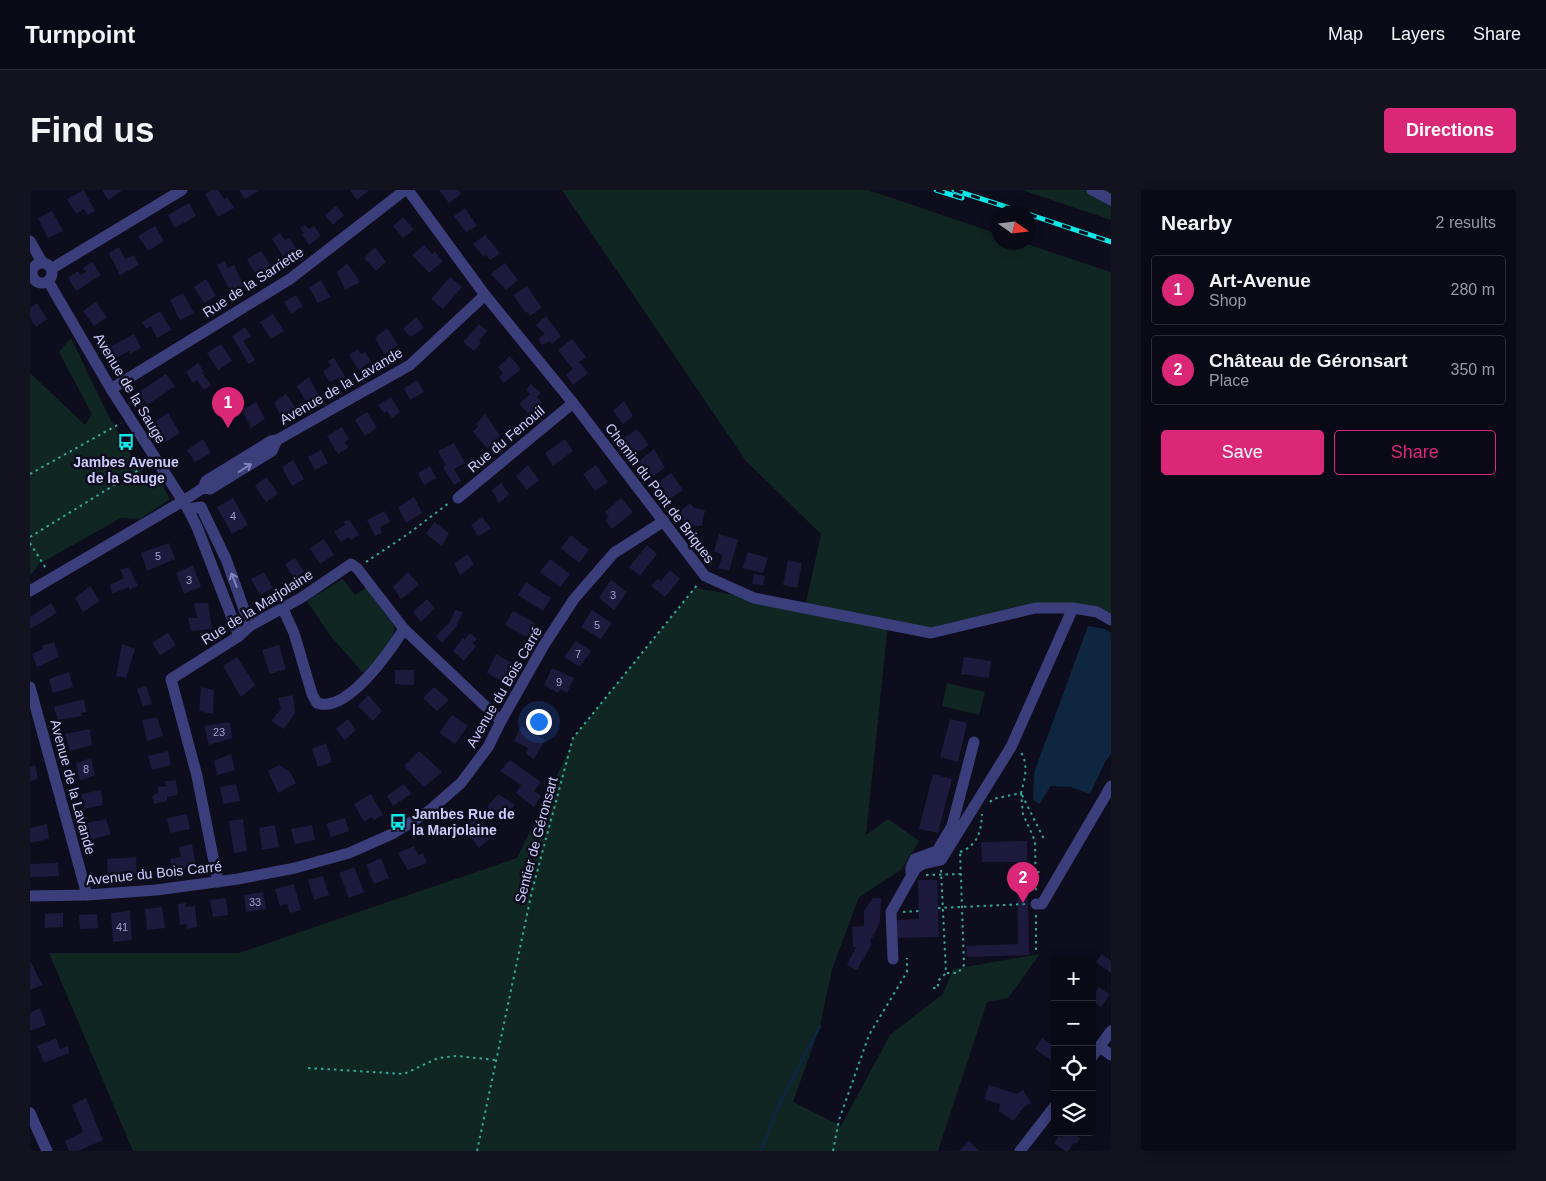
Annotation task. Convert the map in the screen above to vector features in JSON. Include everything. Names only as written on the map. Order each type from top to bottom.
[{"type":"street","points":[[32,280],[32,269],[42,266],[182,190]]},
{"type":"street","name":"Chemin du Pont de Briques","points":[[407,190],[485,295],[572,403],[705,576],[754,598],[931,633],[1035,608],[1073,608],[1097,612],[1111,620]]},
{"type":"street","name":"Rue de la Sarriette","points":[[111,388],[290,279],[407,190]]},
{"type":"street","points":[[1092,190],[1111,200]]},
{"type":"street","name":"Avenue de la Sauge","points":[[30,241],[42,266],[111,388],[197,527],[239,636]]},
{"type":"street","name":"Avenue de la Lavande","points":[[30,591],[51,577],[185,505],[203,488],[210,489],[272,451],[277,440],[410,365],[485,295]]},
{"type":"street","name":"Rue du Fenouil","points":[[458,498],[572,403]]},
{"type":"street","points":[[185,505],[201,507],[226,559],[250,626]]},
{"type":"street","name":"Avenue du Bois Carré","points":[[30,896],[87,895],[156,890],[218,882],[295,868],[349,853],[392,834],[429,811],[461,783],[488,747],[544,645],[574,599],[614,553],[664,521]]},
{"type":"street","name":"Rue de la Marjolaine","points":[[218,882],[197,776],[171,679],[239,636],[250,626],[284,609],[351,564],[357,568]]},
{"type":"street","points":[[357,568],[404,629],[501,721]]},
{"type":"street","points":[[893,959],[891,912],[916,868],[941,860],[1011,747],[1073,608]]},
{"type":"street","points":[[284,609],[294,633],[312,694],[317,703],[323,705],[331,704],[346,696],[368,678],[404,629]]},
{"type":"street","name":"Avenue de la Lavande","points":[[30,687],[87,895]]},
{"type":"street","points":[[911,875],[911,867],[916,858],[937,851],[952,826],[974,742]]},
{"type":"street","points":[[1036,904],[1042,904],[1111,786]]},
{"type":"street","points":[[1096,1052],[1111,1031]]},
{"type":"street","points":[[1100,1047],[1111,1055]]},
{"type":"street","points":[[1020,1151],[1051,1111]]},
{"type":"street","points":[[30,1113],[47,1151]]},
{"type":"path","points":[[30,474],[129,418]]},
{"type":"path","points":[[30,537],[156,460]]},
{"type":"path","points":[[357,568],[458,498]]},
{"type":"path","points":[[30,543],[51,577]]},
{"type":"path","name":"Sentier de Géronsart","points":[[477,1151],[532,891],[573,738],[705,576]]},
{"type":"path","points":[[1011,747],[1021,752],[1026,765],[1021,793],[1023,814],[1035,841],[1036,952]]},
{"type":"path","points":[[987,806],[993,799],[1021,793]]},
{"type":"path","points":[[1021,793],[1045,842]]},
{"type":"path","points":[[960,852],[970,848],[977,838],[982,814]]},
{"type":"path","points":[[933,988],[938,988],[938,981],[946,973],[958,973],[964,965],[960,847],[952,841]]},
{"type":"path","points":[[941,860],[946,973]]},
{"type":"path","points":[[911,875],[961,874]]},
{"type":"path","points":[[938,908],[1036,904]]},
{"type":"path","points":[[891,912],[919,911]]},
{"type":"path","points":[[834,1151],[838,1120],[868,1035],[907,972],[907,958]]},
{"type":"path","points":[[308,1068],[404,1074],[438,1058],[457,1056],[496,1060]]},
{"type":"green space","points":[[562,190],[868,190],[991,232],[991,250],[1036,250],[1036,247],[1111,272],[1111,620],[1097,612],[1035,608],[931,633],[888,624],[866,835],[888,819],[919,841],[901,870],[859,897],[832,969],[820,1026],[793,1102],[841,1126],[890,1035],[943,994],[953,969],[1040,954],[1008,998],[987,1002],[938,1151],[133,1151],[49,953],[239,953],[517,858],[570,748],[573,738],[695,588],[805,607],[821,534],[746,461]]},
{"type":"green space","points":[[1022,190],[1111,190],[1111,220]]},
{"type":"green space","points":[[71,338],[108,415],[141,472],[157,476],[170,499],[140,519],[121,518],[39,564],[30,576],[30,373],[85,425],[92,414],[59,352]]},
{"type":"green space","points":[[343,579],[355,595],[366,588],[394,626],[392,639],[363,673],[330,635],[307,601]]},
{"type":"green space","points":[[947,683],[985,692],[979,715],[942,706]]},
{"type":"water","points":[[1088,626],[1105,629],[1111,633],[1111,754],[1105,762],[1090,794],[1071,787],[1051,786],[1039,804],[1033,799],[1034,773]]},
{"type":"building","points":[[84,190],[95,211],[88,215],[84,209],[76,214],[67,199]]},
{"type":"building","points":[[102,190],[123,190],[108,200]]},
{"type":"building","points":[[212,190],[218,190],[224,199],[227,197],[234,208],[218,217],[205,194]]},
{"type":"building","points":[[239,190],[260,190],[245,199]]},
{"type":"building","points":[[350,190],[369,190],[357,200]]},
{"type":"building","points":[[439,190],[459,190],[461,194],[449,203]]},
{"type":"building","points":[[189,203],[196,216],[175,228],[168,215]]},
{"type":"building","points":[[336,206],[344,215],[333,225],[325,215]]},
{"type":"building","points":[[465,208],[477,226],[466,232],[454,216]]},
{"type":"building","points":[[52,211],[63,231],[48,238],[38,218]]},
{"type":"building","points":[[403,217],[414,229],[403,238],[393,226]]},
{"type":"building","points":[[305,225],[309,229],[314,226],[321,236],[309,245],[302,235],[304,233],[300,228]]},
{"type":"building","points":[[155,226],[164,241],[148,251],[138,236]]},
{"type":"building","points":[[280,233],[285,240],[289,238],[299,253],[286,261],[272,239]]},
{"type":"building","points":[[485,235],[500,253],[490,260],[486,255],[484,257],[473,244]]},
{"type":"building","points":[[424,245],[432,254],[435,252],[443,261],[429,273],[412,255]]},
{"type":"building","points":[[119,247],[125,259],[134,255],[139,265],[120,275],[109,253]]},
{"type":"building","points":[[375,247],[386,262],[376,271],[364,258]]},
{"type":"building","points":[[261,251],[271,266],[256,275],[247,259]]},
{"type":"building","points":[[224,261],[228,268],[234,265],[244,286],[231,292],[217,265]]},
{"type":"building","points":[[92,262],[101,275],[76,291],[68,278],[78,271],[80,275],[86,272],[83,268]]},
{"type":"building","points":[[347,263],[360,282],[345,290],[337,272]]},
{"type":"building","points":[[505,263],[518,280],[506,290],[491,274]]},
{"type":"building","points":[[450,277],[462,287],[443,309],[431,299]]},
{"type":"building","points":[[206,279],[216,296],[204,303],[194,287]]},
{"type":"building","points":[[321,280],[330,297],[318,303],[309,288]]},
{"type":"building","points":[[527,286],[542,308],[530,316],[513,295]]},
{"type":"building","points":[[183,293],[194,313],[180,320],[170,300]]},
{"type":"building","points":[[296,295],[303,306],[291,314],[284,302]]},
{"type":"building","points":[[96,302],[107,317],[94,326],[83,311]]},
{"type":"building","points":[[37,303],[47,319],[36,327],[30,318],[30,308]]},
{"type":"building","points":[[160,311],[171,330],[157,338],[151,326],[146,329],[142,322]]},
{"type":"building","points":[[273,314],[284,331],[271,339],[260,322]]},
{"type":"building","points":[[546,316],[561,336],[552,344],[550,341],[542,345],[538,339],[545,334],[536,325]]},
{"type":"building","points":[[416,317],[424,328],[411,337],[403,329]]},
{"type":"building","points":[[479,324],[487,331],[479,341],[481,343],[474,351],[463,342]]},
{"type":"building","points":[[245,327],[251,336],[243,341],[255,360],[249,364],[232,336]]},
{"type":"building","points":[[387,328],[398,345],[384,354],[375,338]]},
{"type":"building","points":[[134,334],[141,348],[130,354],[129,351],[114,359],[108,348]]},
{"type":"building","points":[[572,339],[586,357],[579,362],[588,373],[573,385],[566,375],[573,369],[558,350]]},
{"type":"building","points":[[221,344],[232,361],[218,370],[207,353]]},
{"type":"building","points":[[358,349],[361,354],[365,352],[371,361],[359,370],[349,355]]},
{"type":"building","points":[[510,356],[521,369],[504,383],[499,377],[503,373],[498,367]]},
{"type":"building","points":[[334,358],[346,378],[340,380],[338,378],[329,382],[323,371],[331,366],[328,361]]},
{"type":"building","points":[[198,363],[204,372],[202,373],[211,385],[204,390],[197,380],[193,383],[186,372]]},
{"type":"building","points":[[166,374],[175,386],[147,405],[139,392]]},
{"type":"building","points":[[309,377],[318,394],[307,403],[297,386]]},
{"type":"building","points":[[417,380],[424,392],[410,400],[404,388]]},
{"type":"building","points":[[531,384],[541,393],[537,397],[542,403],[529,414],[519,404],[530,394],[526,390]]},
{"type":"building","points":[[286,394],[296,409],[281,416],[274,403]]},
{"type":"building","points":[[391,397],[400,412],[392,418],[387,411],[384,413],[378,405]]},
{"type":"building","points":[[624,401],[633,416],[623,424],[613,411]]},
{"type":"building","points":[[256,402],[265,419],[251,428],[242,410]]},
{"type":"building","points":[[367,412],[377,428],[365,436],[355,420]]},
{"type":"building","points":[[168,413],[180,433],[166,442],[154,422]]},
{"type":"building","points":[[485,414],[500,436],[487,448],[473,432],[478,426],[476,424]]},
{"type":"building","points":[[342,427],[349,439],[345,442],[348,447],[338,454],[327,436]]},
{"type":"building","points":[[637,429],[649,445],[633,456],[622,439]]},
{"type":"building","points":[[203,439],[211,453],[195,462],[187,450]]},
{"type":"building","points":[[565,439],[573,451],[553,466],[545,453]]},
{"type":"building","points":[[454,443],[465,463],[454,469],[461,481],[454,485],[443,467],[446,465],[438,451]]},
{"type":"building","points":[[654,449],[665,468],[650,478],[639,461]]},
{"type":"building","points":[[321,450],[328,463],[315,470],[308,457]]},
{"type":"building","points":[[293,460],[304,479],[292,486],[282,467]]},
{"type":"building","points":[[528,465],[539,480],[527,490],[516,476]]},
{"type":"building","points":[[596,465],[608,482],[595,491],[583,474]]},
{"type":"building","points":[[430,466],[436,478],[424,485],[418,473]]},
{"type":"building","points":[[671,473],[683,490],[668,500],[661,495],[665,490],[658,482]]},
{"type":"building","points":[[266,477],[278,493],[266,502],[255,486]]},
{"type":"building","points":[[501,483],[509,494],[499,503],[492,490]]},
{"type":"building","points":[[414,497],[422,513],[406,523],[398,507]]},
{"type":"building","points":[[233,498],[248,525],[232,534],[217,507]]},
{"type":"building","points":[[621,498],[633,512],[612,529],[605,520],[609,517],[605,512]]},
{"type":"building","points":[[690,503],[694,508],[705,510],[702,526],[687,525],[678,513]]},
{"type":"building","points":[[385,511],[390,522],[380,527],[382,533],[375,536],[367,520]]},
{"type":"building","points":[[482,517],[491,529],[478,536],[471,525]]},
{"type":"building","points":[[349,519],[359,535],[351,540],[349,537],[341,542],[334,532],[345,525],[344,522]]},
{"type":"building","points":[[434,522],[449,533],[442,546],[426,534]]},
{"type":"building","points":[[719,534],[738,540],[729,571],[718,568],[723,555],[714,551]]},
{"type":"building","points":[[571,535],[589,550],[579,563],[561,548]]},
{"type":"building","points":[[324,539],[334,555],[320,564],[310,548]]},
{"type":"building","points":[[169,543],[175,559],[147,571],[141,553]]},
{"type":"building","points":[[647,545],[657,554],[640,576],[629,567]]},
{"type":"building","points":[[748,552],[768,558],[763,573],[742,568]]},
{"type":"building","points":[[468,554],[474,565],[460,575],[454,563]]},
{"type":"building","points":[[295,558],[304,572],[294,578],[285,564]]},
{"type":"building","points":[[550,559],[570,574],[560,587],[540,572]]},
{"type":"building","points":[[788,560],[802,563],[797,588],[783,585]]},
{"type":"building","points":[[193,565],[201,587],[184,594],[176,573]]},
{"type":"building","points":[[129,567],[138,586],[129,590],[129,587],[112,594],[110,585],[124,578],[120,570]]},
{"type":"building","points":[[670,570],[680,579],[665,597],[651,586],[657,579],[661,581]]},
{"type":"building","points":[[264,572],[273,588],[260,595],[251,579]]},
{"type":"building","points":[[408,572],[419,585],[401,599],[393,587]]},
{"type":"building","points":[[754,574],[765,576],[763,585],[752,584]]},
{"type":"building","points":[[611,580],[627,592],[614,610],[599,598]]},
{"type":"building","points":[[526,582],[551,598],[543,611],[518,595]]},
{"type":"building","points":[[90,586],[100,601],[83,612],[75,598]]},
{"type":"building","points":[[427,599],[435,608],[421,622],[413,612]]},
{"type":"building","points":[[51,603],[57,613],[30,629],[30,617]]},
{"type":"building","points":[[194,603],[208,603],[212,629],[191,631],[188,618],[197,618]]},
{"type":"building","points":[[455,610],[463,612],[456,627],[442,643],[436,636],[450,622]]},
{"type":"building","points":[[592,610],[612,623],[601,639],[581,627]]},
{"type":"building","points":[[513,611],[535,623],[527,637],[505,625]]},
{"type":"building","points":[[168,633],[176,645],[160,655],[152,643]]},
{"type":"building","points":[[470,633],[477,639],[473,643],[476,646],[464,661],[453,651],[463,638],[464,640]]},
{"type":"building","points":[[576,641],[591,651],[580,667],[564,657]]},
{"type":"building","points":[[54,642],[59,657],[37,667],[32,654],[43,649],[42,646]]},
{"type":"building","points":[[122,644],[135,649],[126,678],[116,676]]},
{"type":"building","points":[[279,645],[286,669],[270,674],[262,650]]},
{"type":"building","points":[[496,654],[512,663],[503,682],[487,673]]},
{"type":"building","points":[[237,657],[255,685],[241,697],[223,666]]},
{"type":"building","points":[[964,657],[991,661],[989,678],[961,674]]},
{"type":"building","points":[[552,668],[574,678],[567,693],[561,689],[558,693],[544,685]]},
{"type":"building","points":[[395,670],[414,670],[414,685],[395,684]]},
{"type":"building","points":[[69,672],[73,687],[53,693],[49,679]]},
{"type":"building","points":[[146,686],[152,704],[143,707],[137,689]]},
{"type":"building","points":[[201,687],[214,690],[213,714],[199,711]]},
{"type":"building","points":[[434,687],[449,700],[437,711],[423,698]]},
{"type":"building","points":[[293,695],[295,713],[284,729],[271,721],[281,709],[278,698]]},
{"type":"building","points":[[368,695],[382,711],[373,721],[358,706]]},
{"type":"building","points":[[84,699],[86,712],[81,713],[82,716],[58,720],[54,707]]},
{"type":"building","points":[[452,715],[468,726],[455,744],[439,733]]},
{"type":"building","points":[[157,717],[163,736],[147,741],[142,720]]},
{"type":"building","points":[[348,719],[356,730],[345,740],[336,729]]},
{"type":"building","points":[[950,719],[967,723],[958,762],[940,757]]},
{"type":"building","points":[[230,722],[232,738],[209,745],[204,726]]},
{"type":"building","points":[[521,726],[545,740],[534,759],[526,754],[528,748],[514,741]]},
{"type":"building","points":[[90,729],[92,745],[70,751],[65,734]]},
{"type":"building","points":[[326,743],[332,762],[318,767],[312,749]]},
{"type":"building","points":[[168,751],[171,765],[152,770],[148,756]]},
{"type":"building","points":[[419,751],[442,772],[424,787],[404,766]]},
{"type":"building","points":[[231,754],[235,770],[217,775],[214,761]]},
{"type":"building","points":[[91,758],[95,775],[80,781],[76,763]]},
{"type":"building","points":[[510,760],[541,782],[534,791],[541,796],[534,807],[516,793],[521,785],[500,771]]},
{"type":"building","points":[[35,765],[38,779],[30,781],[30,767]]},
{"type":"building","points":[[279,765],[290,772],[296,783],[278,793],[268,771]]},
{"type":"building","points":[[933,774],[952,779],[938,833],[919,829]]},
{"type":"building","points":[[176,780],[178,795],[167,797],[167,801],[154,804],[152,796],[158,793],[158,787],[166,786],[165,781]]},
{"type":"building","points":[[236,784],[240,801],[223,804],[220,787]]},
{"type":"building","points":[[404,784],[411,794],[393,806],[387,796]]},
{"type":"building","points":[[101,790],[103,805],[84,809],[81,794]]},
{"type":"building","points":[[371,794],[383,815],[374,820],[372,817],[364,822],[354,804]]},
{"type":"building","points":[[498,794],[515,805],[502,820],[487,807]]},
{"type":"building","points":[[187,814],[190,829],[170,833],[167,818]]},
{"type":"building","points":[[477,816],[493,836],[479,848],[464,828]]},
{"type":"building","points":[[345,818],[349,831],[331,837],[326,824]]},
{"type":"building","points":[[106,819],[111,834],[90,840],[87,823]]},
{"type":"building","points":[[243,819],[247,851],[234,853],[229,821]]},
{"type":"building","points":[[47,824],[49,839],[30,843],[30,828]]},
{"type":"building","points":[[275,825],[279,847],[262,850],[259,828]]},
{"type":"building","points":[[312,825],[315,840],[295,844],[291,829]]},
{"type":"building","points":[[1027,841],[1029,955],[967,957],[966,946],[1018,944],[1017,862],[982,862],[981,842]]},
{"type":"building","points":[[192,844],[196,867],[173,871],[170,859],[181,857],[179,847]]},
{"type":"building","points":[[414,846],[418,855],[423,853],[427,863],[408,870],[398,853]]},
{"type":"building","points":[[136,857],[137,874],[108,875],[107,859]]},
{"type":"building","points":[[381,858],[389,878],[374,884],[366,865]]},
{"type":"building","points":[[58,863],[59,876],[30,877],[30,864]]},
{"type":"building","points":[[354,867],[364,892],[349,898],[339,873]]},
{"type":"building","points":[[323,876],[329,895],[314,900],[308,880]]},
{"type":"building","points":[[918,880],[937,880],[939,937],[896,938],[896,920],[919,919]]},
{"type":"building","points":[[294,884],[301,910],[290,913],[287,904],[280,906],[275,889]]},
{"type":"building","points":[[263,892],[266,909],[246,912],[244,895]]},
{"type":"building","points":[[226,898],[228,915],[213,917],[210,900]]},
{"type":"building","points":[[873,898],[881,898],[880,922],[870,942],[872,943],[857,970],[847,965],[856,947],[853,947],[852,927],[864,926],[864,911]]},
{"type":"building","points":[[186,903],[186,907],[195,906],[197,927],[187,929],[186,924],[180,925],[178,904]]},
{"type":"building","points":[[162,907],[165,928],[147,930],[145,909]]},
{"type":"building","points":[[130,911],[132,940],[113,942],[111,913]]},
{"type":"building","points":[[63,913],[63,927],[45,928],[45,914]]},
{"type":"building","points":[[97,914],[98,928],[80,929],[79,915]]},
{"type":"building","points":[[1102,954],[1111,961],[1111,973],[1096,962]]},
{"type":"building","points":[[30,963],[42,985],[30,990]]},
{"type":"building","points":[[1099,987],[1110,995],[1101,1007],[1096,1004],[1096,990]]},
{"type":"building","points":[[40,1008],[46,1025],[30,1031],[30,1013]]},
{"type":"building","points":[[56,1038],[60,1049],[68,1046],[69,1053],[44,1063],[37,1046]]},
{"type":"building","points":[[1042,1038],[1051,1044],[1051,1060],[1035,1049]]},
{"type":"building","points":[[989,1085],[1017,1094],[1023,1090],[1031,1103],[1024,1107],[1013,1121],[999,1111],[1000,1104],[984,1099]]},
{"type":"building","points":[[86,1098],[103,1140],[78,1151],[69,1151],[65,1141],[83,1132],[72,1105]]},
{"type":"building","points":[[1059,1136],[1062,1138],[1063,1136],[1076,1136],[1080,1139],[1068,1151],[1065,1151],[1054,1143]]},
{"type":"building","points":[[969,1141],[979,1151],[959,1151]]},
{"type":"waterway","points":[[761,1151],[778,1107],[820,1026]]},
{"type":"railway","points":[[936,190],[962,198]]},
{"type":"railway","points":[[954,190],[1000,205]]},
{"type":"railway","points":[[1036,217],[1111,242]]},
{"type":"place","name":"Art-Avenue","points":[[228,428]]},
{"type":"place","name":"Jambes Avenue de la Sauge","points":[[126,442]]},
{"type":"place","name":"Jambes Rue de la Marjolaine","points":[[398,822]]},
{"type":"place","name":"Château de Géronsart","points":[[1023,903]]}]
